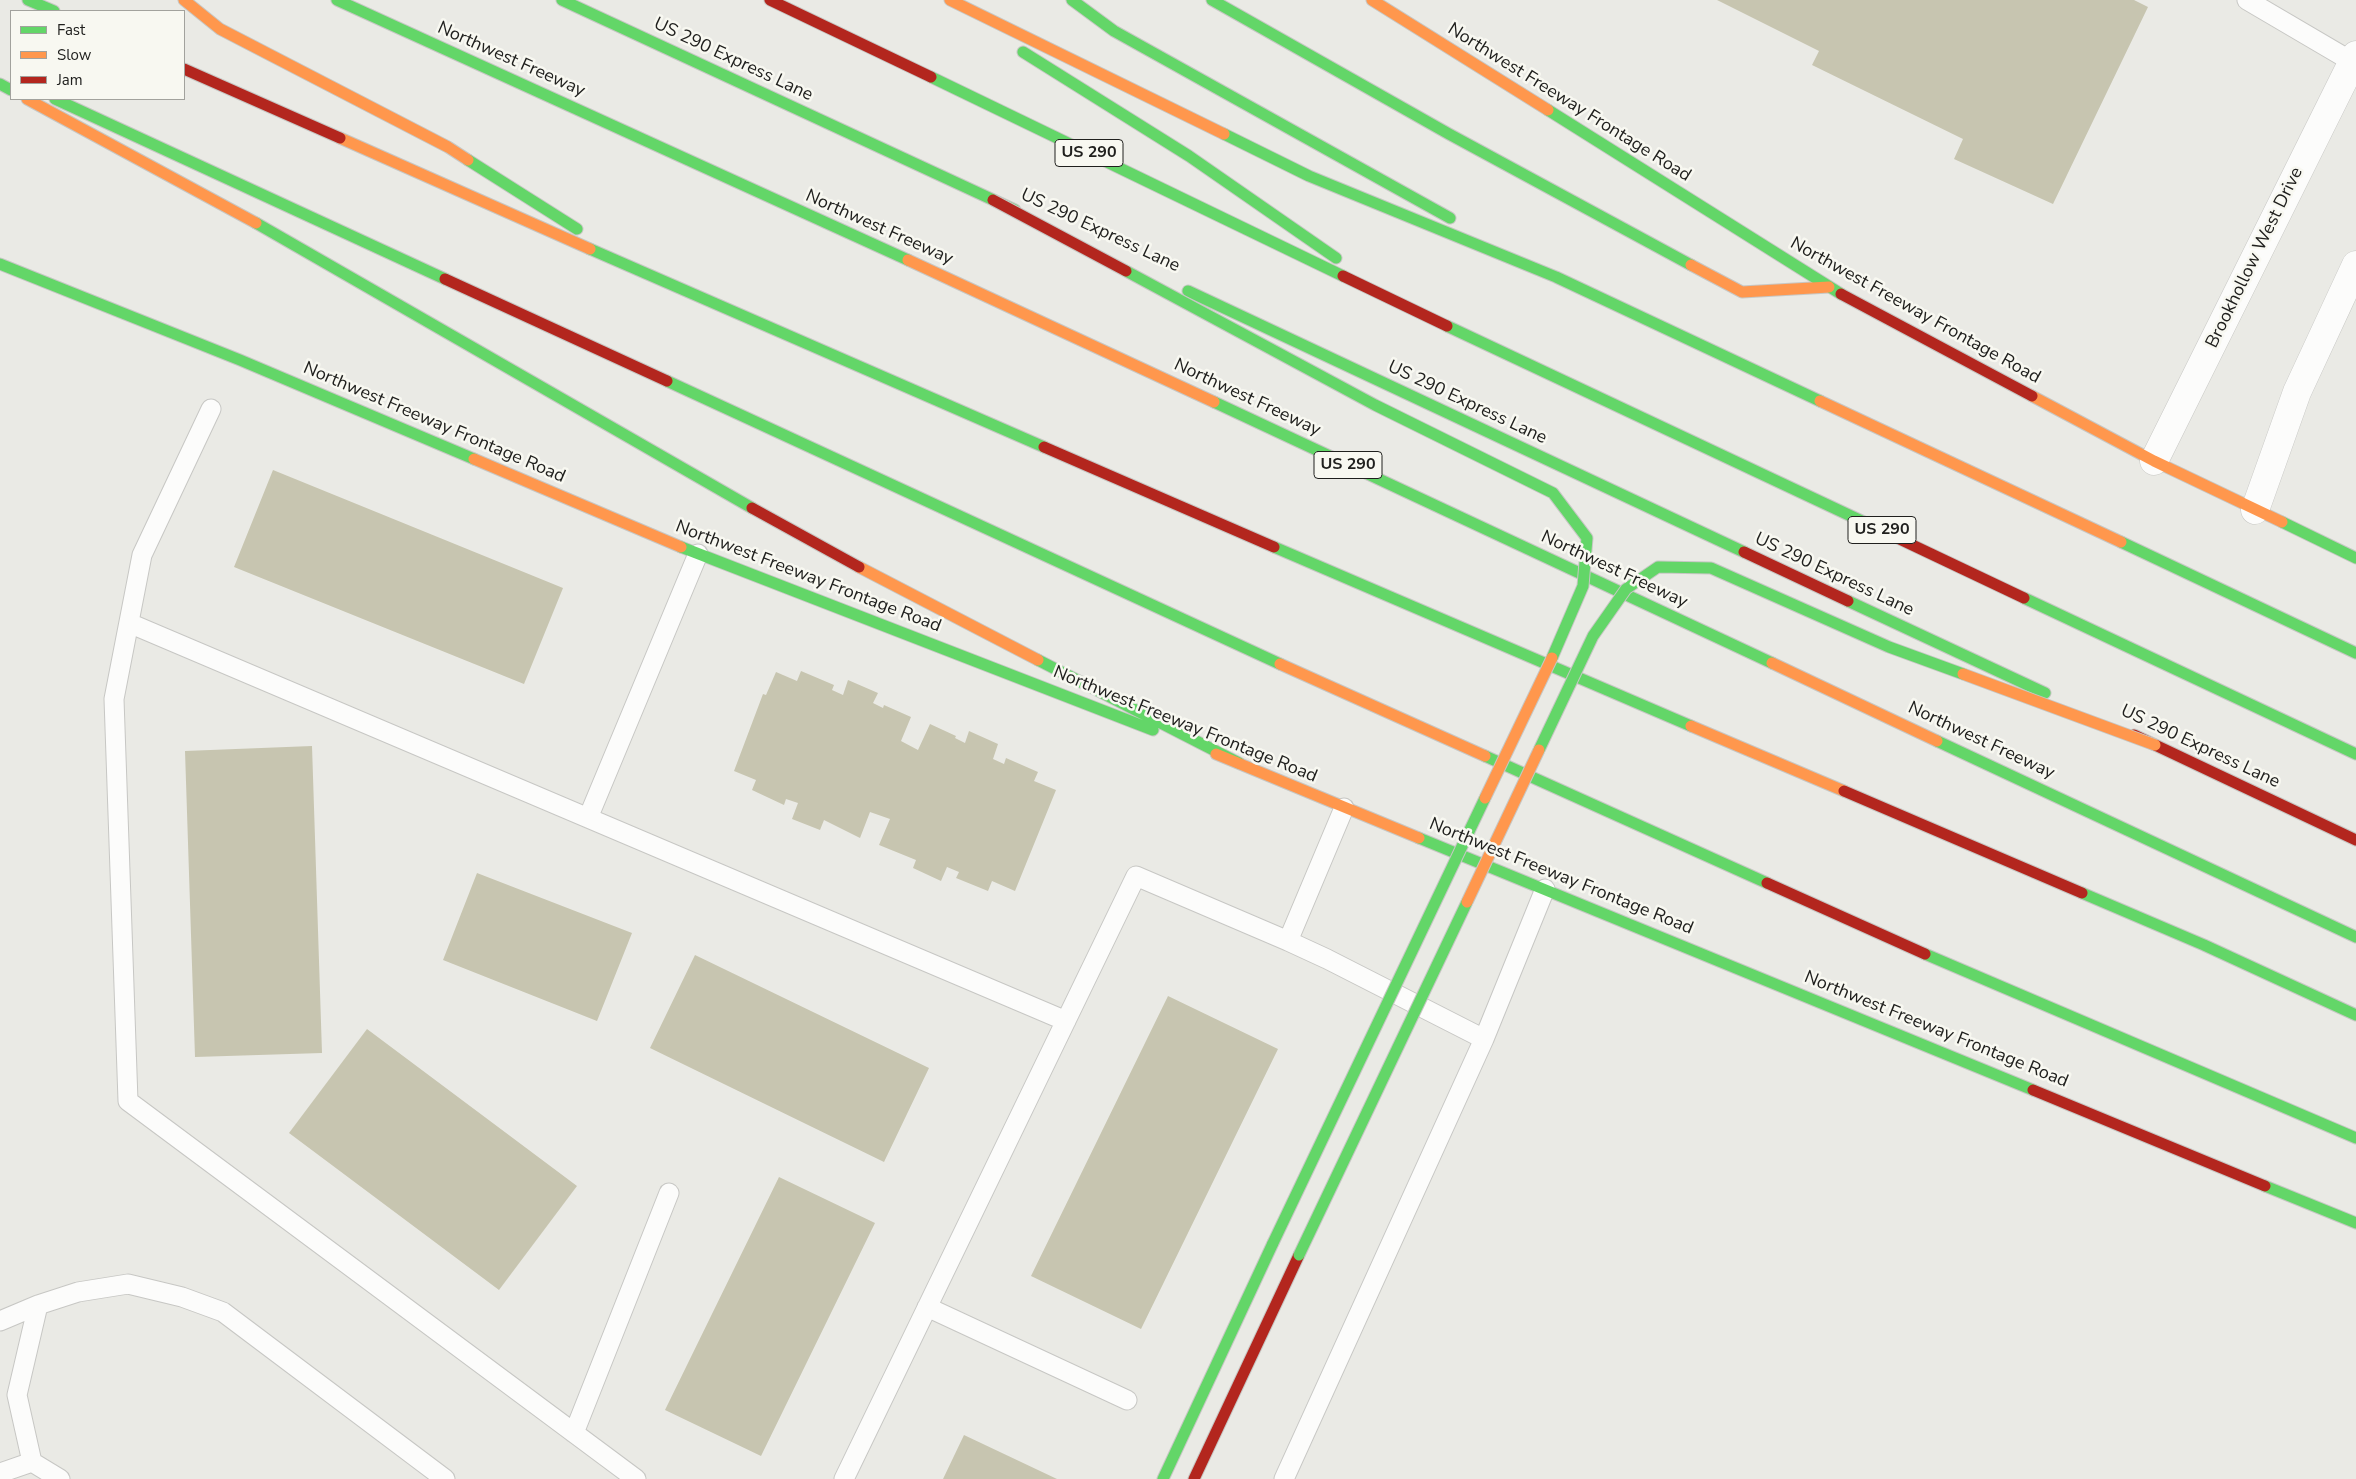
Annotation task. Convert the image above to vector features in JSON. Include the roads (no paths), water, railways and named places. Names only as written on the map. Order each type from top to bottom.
[{"type":"main road","points":[[28,0],[52,10]]},
{"type":"main road","points":[[184,0],[220,29],[448,147],[656,279]]},
{"type":"main road","name":"Northwest Freeway","points":[[337,0],[1023,312],[2356,936]]},
{"type":"main road","name":"US 290 Express Lane","points":[[562,0],[993,200],[2356,840]]},
{"type":"main road","name":"US 290","points":[[770,0],[1407,307],[2356,754]]},
{"type":"main road","points":[[942,0],[1189,156],[1407,307]]},
{"type":"main road","points":[[950,0],[1309,176],[1556,276],[2356,653]]},
{"type":"main road","points":[[1072,0],[1114,31],[1556,276]]},
{"type":"main road","points":[[1212,0],[1457,138],[1742,292],[1829,287]]},
{"type":"main road","name":"Northwest Freeway Frontage Road","points":[[1372,0],[1400,8],[1829,287],[2154,461],[2356,558]]},
{"type":"main road","points":[[185,69],[656,279],[1478,634],[2204,944],[2356,1016]]},
{"type":"main road","points":[[30,100],[270,231],[820,547],[1239,763]]},
{"type":"main road","points":[[57,100],[1297,672],[1994,985],[2356,1138]]},
{"type":"main road","points":[[993,200],[1375,405],[1553,493],[1587,538],[1583,586],[1568,624],[1163,1479]]},
{"type":"main road","name":"Northwest Freeway Frontage Road","points":[[0,264],[240,360],[698,554],[1239,763],[1344,808],[2079,1107],[2356,1223]]},
{"type":"main road","points":[[1194,1479],[1593,636],[1626,589],[1658,567],[1711,568],[1889,647],[2155,745]]},
{"type":"street","name":"Brookhollow West Drive","points":[[2154,461],[2355,60]]},
{"type":"street","points":[[2255,510],[2297,392],[2356,265]]},
{"type":"lane","points":[[2246,0],[2355,60]]},
{"type":"lane","points":[[211,409],[142,555],[114,699],[128,1101],[636,1479]]},
{"type":"lane","points":[[588,818],[698,554]]},
{"type":"lane","points":[[130,623],[1066,1021]]},
{"type":"lane","points":[[1288,941],[1344,808]]},
{"type":"lane","points":[[844,1479],[1136,876],[1327,959],[1484,1039]]},
{"type":"lane","points":[[1284,1479],[1484,1039],[1545,889]]},
{"type":"lane","points":[[574,1433],[669,1193]]},
{"type":"lane","points":[[0,1321],[38,1304],[78,1292],[128,1284],[182,1297],[224,1312],[445,1479]]},
{"type":"lane","points":[[38,1304],[17,1395],[32,1462],[60,1479]]},
{"type":"lane","points":[[928,1307],[1127,1400]]},
{"type":"lane","points":[[0,1473],[32,1462]]}]
